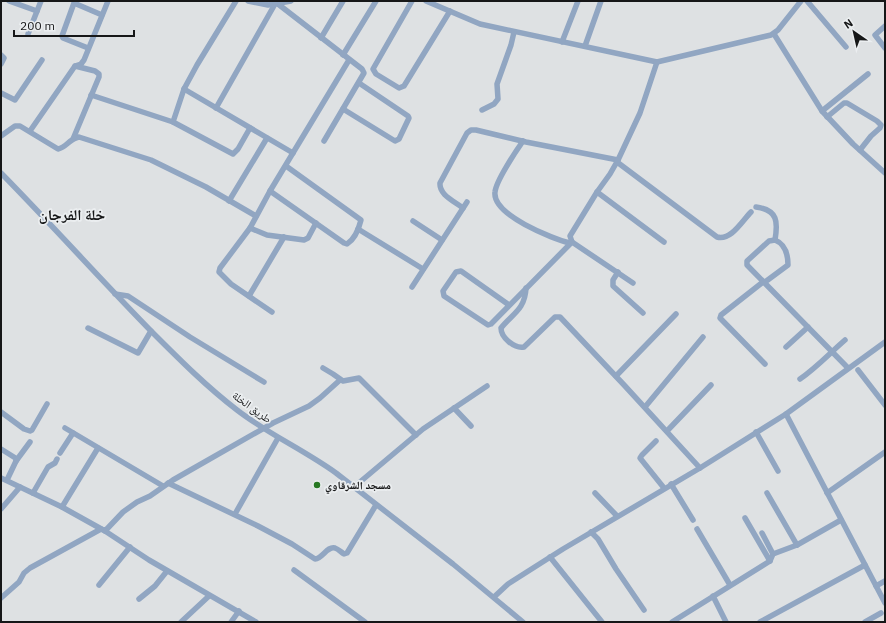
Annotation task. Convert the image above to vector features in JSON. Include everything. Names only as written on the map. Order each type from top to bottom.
[{"type":"street","points":[[9,1],[37,11]]},
{"type":"street","points":[[28,34],[41,1]]},
{"type":"street","points":[[30,131],[75,66],[81,64],[84,60],[108,1]]},
{"type":"street","points":[[173,122],[184,89],[236,1]]},
{"type":"street","points":[[248,1],[263,4],[276,4],[291,1]]},
{"type":"street","points":[[321,38],[343,1]]},
{"type":"street","points":[[343,55],[376,1]]},
{"type":"street","points":[[412,1],[373,68],[376,74],[399,88],[404,86],[450,11]]},
{"type":"street","points":[[426,1],[480,24],[657,62],[774,34],[801,1]]},
{"type":"street","points":[[562,42],[578,1]]},
{"type":"street","points":[[585,46],[601,1]]},
{"type":"street","points":[[807,1],[846,47]]},
{"type":"street","points":[[88,48],[63,38],[62,36],[72,2],[102,15]]},
{"type":"street","points":[[216,108],[276,4]]},
{"type":"street","points":[[276,4],[363,71],[364,74],[359,83],[324,140]]},
{"type":"street","points":[[885,26],[875,35],[885,48]]},
{"type":"street","points":[[482,110],[494,104],[498,100],[497,84],[514,32]]},
{"type":"street","points":[[774,34],[822,111],[885,173]]},
{"type":"street","points":[[1,55],[4,58],[1,64]]},
{"type":"street","points":[[1,93],[15,100],[42,60]]},
{"type":"street","points":[[272,312],[220,274],[220,268],[250,228],[270,191],[349,60]]},
{"type":"street","points":[[509,305],[461,271],[456,272],[443,291],[444,296],[484,324],[491,324],[571,242],[571,234],[610,174],[640,113],[657,62]]},
{"type":"street","points":[[1,136],[15,126],[20,126],[58,149],[64,148],[73,138],[99,76],[99,74],[94,71],[75,66]]},
{"type":"street","points":[[822,111],[868,74]]},
{"type":"street","points":[[343,109],[395,141],[399,139],[409,118],[408,116],[359,83]]},
{"type":"street","points":[[184,89],[294,153]]},
{"type":"street","points":[[91,95],[173,122],[234,154],[250,128]]},
{"type":"street","points":[[827,117],[844,103],[847,103],[877,121],[880,128],[871,136],[860,150]]},
{"type":"street","points":[[463,208],[442,193],[440,183],[467,133],[471,130],[476,130],[617,161],[716,236],[722,238],[729,235],[751,212]]},
{"type":"street","points":[[73,138],[79,137],[151,160],[206,187],[256,216]]},
{"type":"street","points":[[229,200],[267,138]]},
{"type":"street","points":[[522,141],[513,154],[500,180],[495,191],[496,198],[509,214],[531,228],[556,240],[571,242],[633,283]]},
{"type":"street","points":[[270,191],[346,244],[351,241],[358,229],[361,221],[360,219],[286,166]]},
{"type":"street","name":"طريق الخلة","points":[[1,173],[114,294],[208,386],[236,410],[263,429],[318,460],[523,622]]},
{"type":"street","points":[[597,192],[664,242]]},
{"type":"street","points":[[412,287],[467,202]]},
{"type":"street","points":[[756,207],[767,210],[774,216],[777,224],[775,240]]},
{"type":"street","points":[[413,221],[442,240]]},
{"type":"street","points":[[250,228],[267,234],[304,240],[308,238],[316,223]]},
{"type":"street","points":[[358,229],[423,269]]},
{"type":"street","points":[[249,296],[284,237]]},
{"type":"street","points":[[765,364],[720,318],[721,315],[764,282],[788,265],[785,250],[782,245],[775,240],[769,241],[746,263],[747,266],[764,282],[848,368]]},
{"type":"street","points":[[618,272],[613,280],[613,286],[643,313]]},
{"type":"street","points":[[526,288],[524,300],[520,308],[513,318],[501,328],[501,333],[505,338],[519,347],[524,347],[555,317],[558,316],[645,407],[700,468]]},
{"type":"street","points":[[114,294],[128,296],[190,337],[264,382]]},
{"type":"street","points":[[616,376],[676,314]]},
{"type":"street","points":[[786,347],[808,327]]},
{"type":"street","points":[[88,328],[138,353],[151,331]]},
{"type":"street","points":[[645,407],[703,338]]},
{"type":"street","points":[[800,379],[816,368],[845,340]]},
{"type":"street","points":[[494,598],[508,584],[550,557],[700,468],[786,414],[885,342]]},
{"type":"street","points":[[323,368],[340,380],[345,381],[359,378],[416,435]]},
{"type":"street","points":[[858,370],[885,405]]},
{"type":"street","points":[[1,598],[30,568],[103,530],[129,507],[263,429],[309,406],[340,380]]},
{"type":"street","points":[[667,431],[711,385]]},
{"type":"street","points":[[354,487],[416,435],[487,386]]},
{"type":"street","points":[[1,412],[24,429],[30,431],[48,404]]},
{"type":"street","points":[[454,408],[471,426]]},
{"type":"street","points":[[786,414],[885,603]]},
{"type":"street","points":[[65,428],[166,485],[235,514],[317,559],[332,548],[335,548],[344,554],[347,553],[376,505]]},
{"type":"street","points":[[756,432],[778,472]]},
{"type":"street","points":[[33,493],[48,467],[54,463],[73,433]]},
{"type":"street","points":[[235,514],[278,438]]},
{"type":"street","points":[[656,441],[640,458],[664,488]]},
{"type":"street","points":[[30,442],[4,479],[62,507],[103,530],[167,571],[256,622]]},
{"type":"street","points":[[62,507],[98,448]]},
{"type":"street","points":[[1,449],[16,458],[16,461]]},
{"type":"street","points":[[827,493],[885,452]]},
{"type":"street","points":[[671,484],[693,520]]},
{"type":"street","points":[[1,509],[20,487]]},
{"type":"street","points":[[767,493],[797,545]]},
{"type":"street","points":[[595,494],[617,516]]},
{"type":"street","points":[[745,518],[770,561]]},
{"type":"street","points":[[672,622],[770,561],[773,554],[797,545],[841,520]]},
{"type":"street","points":[[697,529],[730,585]]},
{"type":"street","points":[[590,532],[598,539],[616,569],[644,610]]},
{"type":"street","points":[[762,534],[773,554]]},
{"type":"street","points":[[99,585],[130,547]]},
{"type":"street","points":[[550,557],[602,622]]},
{"type":"street","points":[[760,622],[865,565]]},
{"type":"street","points":[[294,570],[365,622]]},
{"type":"street","points":[[140,599],[155,586],[167,571]]},
{"type":"street","points":[[876,586],[885,581]]},
{"type":"street","points":[[181,622],[209,596]]},
{"type":"street","points":[[713,596],[723,621]]},
{"type":"street","points":[[231,622],[239,611]]},
{"type":"street","points":[[865,622],[881,613]]},
{"type":"place","name":"مسجد الشرقاوي","points":[[317,485]]},
{"type":"district","name":"خلة الفرجان","points":[[72,215]]}]
